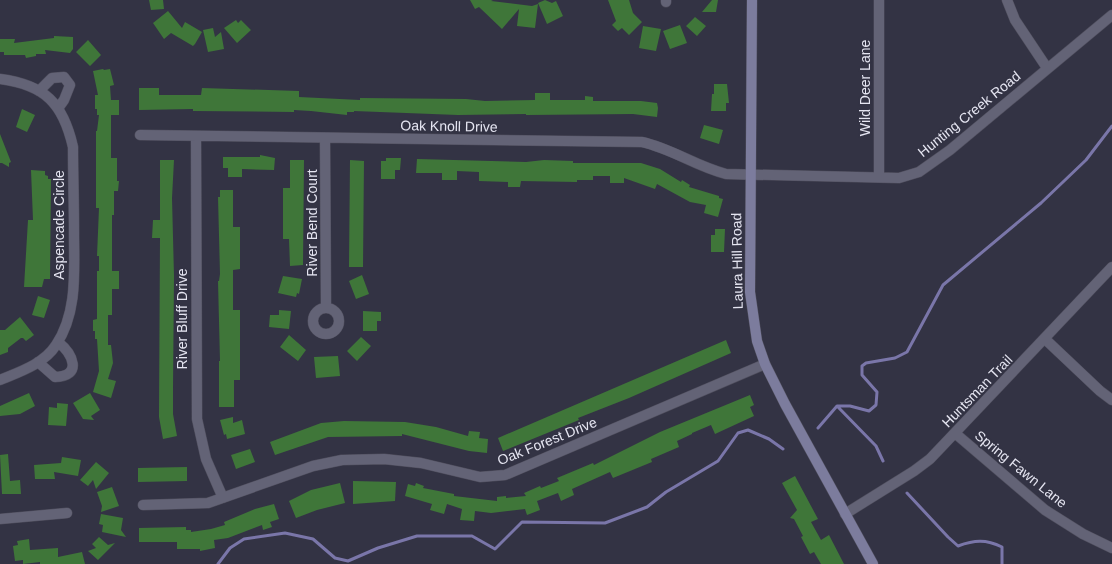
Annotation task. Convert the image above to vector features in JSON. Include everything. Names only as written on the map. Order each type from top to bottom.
[{"type":"main road","name":"Laura Hill Road","points":[[752,0],[750,292],[758,341],[765,364],[784,404],[873,564]]},
{"type":"street","name":"Wild Deer Lane","points":[[879,176],[880,0]]},
{"type":"street","points":[[1008,0],[1015,20],[1047,68]]},
{"type":"street","name":"Hunting Creek Road","points":[[750,175],[879,176],[899,178],[919,172],[950,150],[1112,15]]},
{"type":"street","name":"Aspencade Circle","points":[[0,78],[18,81],[39,91],[59,107],[69,126],[73,147],[74,278],[73,303],[68,323],[56,346],[38,362],[0,380]]},
{"type":"street","points":[[39,91],[52,78],[64,78],[70,85],[64,100],[59,107]]},
{"type":"street","name":"Oak Knoll Drive","points":[[140,135],[642,142],[661,146],[707,169],[726,174],[750,175]]},
{"type":"street","name":"River Bluff Drive","points":[[196,136],[197,419],[206,459],[223,498]]},
{"type":"street","name":"River Bend Court","points":[[325,138],[326,308]]},
{"type":"street","name":"Huntsman Trail","points":[[845,514],[914,471],[930,459],[956,434],[1112,267]]},
{"type":"street","points":[[1045,339],[1100,392],[1112,400]]},
{"type":"street","points":[[38,362],[55,377],[63,377],[71,371],[73,364],[71,355],[58,342]]},
{"type":"street","name":"Oak Forest Drive","points":[[143,504],[196,505],[208,503],[312,466],[342,460],[384,459],[421,463],[480,477],[505,475],[765,364]]},
{"type":"street","name":"Spring Fawn Lane","points":[[956,434],[1046,510],[1083,534],[1112,548]]},
{"type":"street","points":[[0,519],[67,513]]},
{"type":"building","points":[[149,0],[163,0],[164,9],[151,10]]},
{"type":"building","points":[[470,0],[493,0],[491,1],[532,6],[538,4],[535,28],[517,26],[519,9],[502,29],[479,7],[475,9]]},
{"type":"building","points":[[545,0],[552,3],[556,1],[563,16],[547,24],[538,3]]},
{"type":"building","points":[[608,0],[629,0],[633,13],[642,22],[629,35],[622,28],[618,31],[612,25],[616,21]]},
{"type":"building","points":[[712,0],[718,0],[716,12],[702,12]]},
{"type":"building","points":[[168,11],[182,28],[185,22],[202,32],[193,46],[171,33],[164,39],[153,23]]},
{"type":"building","points":[[695,17],[706,26],[697,36],[686,26]]},
{"type":"building","points":[[236,20],[238,23],[241,20],[251,30],[237,43],[224,28]]},
{"type":"building","points":[[680,25],[687,43],[670,49],[663,31]]},
{"type":"building","points":[[643,26],[661,29],[656,51],[639,48]]},
{"type":"building","points":[[213,28],[215,37],[221,32],[224,49],[208,52],[203,30]]},
{"type":"building","points":[[54,36],[73,37],[73,49],[70,53],[45,50],[46,54],[36,54],[36,56],[26,58],[25,55],[4,55],[4,52],[0,52],[0,39],[15,39],[14,43],[54,38]]},
{"type":"building","points":[[88,40],[101,55],[90,66],[76,52]]},
{"type":"building","points":[[110,69],[114,85],[110,86],[111,100],[119,100],[119,115],[111,115],[111,158],[117,158],[117,181],[119,181],[118,191],[114,191],[114,215],[112,215],[112,271],[119,271],[119,289],[112,289],[112,315],[108,315],[108,345],[111,345],[113,363],[108,379],[116,381],[111,398],[93,392],[99,371],[97,339],[95,339],[95,331],[93,331],[93,320],[97,319],[97,271],[99,271],[99,256],[97,256],[99,208],[96,208],[96,131],[99,115],[97,115],[97,109],[95,109],[95,95],[98,95],[93,71]]},
{"type":"building","points":[[714,84],[727,84],[729,103],[726,103],[726,111],[711,111]]},
{"type":"building","points":[[139,88],[159,88],[159,95],[201,95],[202,88],[299,91],[299,97],[360,100],[360,98],[466,99],[485,101],[535,100],[535,93],[550,93],[550,100],[585,100],[585,96],[593,97],[593,101],[641,101],[657,103],[658,108],[657,117],[633,114],[458,115],[354,111],[347,112],[347,115],[294,110],[294,112],[193,111],[193,109],[139,110]]},
{"type":"building","points":[[22,109],[35,115],[27,132],[16,127]]},
{"type":"building","points":[[704,125],[723,130],[719,144],[700,138]]},
{"type":"building","points":[[0,134],[11,162],[9,163],[9,167],[0,163]]},
{"type":"building","points":[[260,155],[275,158],[274,170],[242,169],[242,177],[228,177],[228,168],[223,168],[223,157],[260,157]]},
{"type":"building","points":[[386,158],[401,158],[400,170],[395,170],[395,179],[381,179],[381,161],[386,161]]},
{"type":"building","points":[[417,159],[526,162],[544,160],[573,161],[573,163],[641,163],[660,169],[681,182],[682,180],[690,185],[689,187],[719,196],[719,198],[723,199],[718,217],[704,213],[706,205],[690,202],[657,184],[655,189],[624,178],[624,183],[610,183],[610,176],[593,176],[593,180],[577,180],[577,182],[521,181],[520,187],[508,187],[508,182],[479,181],[479,172],[457,171],[457,180],[442,180],[442,173],[416,173]]},
{"type":"building","points":[[160,160],[174,160],[172,198],[174,276],[173,414],[177,436],[163,439],[159,417],[160,238],[152,238],[153,220],[160,220]]},
{"type":"building","points":[[290,160],[304,160],[303,265],[290,266],[289,239],[283,239],[283,188],[290,188]]},
{"type":"building","points":[[350,160],[364,161],[363,267],[349,267]]},
{"type":"building","points":[[31,170],[45,171],[45,175],[48,176],[48,179],[51,179],[50,279],[44,279],[42,287],[24,287],[28,220],[33,220]]},
{"type":"building","points":[[220,190],[233,190],[233,227],[240,227],[240,269],[233,270],[233,310],[240,310],[240,380],[234,380],[234,407],[219,407],[220,361],[218,281],[220,274],[218,197],[220,197]]},
{"type":"building","points":[[715,229],[725,229],[724,252],[711,252],[711,235],[715,235]]},
{"type":"building","points":[[362,275],[369,294],[356,299],[349,281]]},
{"type":"building","points":[[283,276],[302,279],[299,294],[297,293],[296,297],[278,293]]},
{"type":"building","points":[[38,296],[50,300],[44,318],[32,315]]},
{"type":"building","points":[[279,310],[291,311],[289,329],[269,327],[270,315],[279,315]]},
{"type":"building","points":[[363,311],[381,312],[381,321],[377,321],[377,331],[363,331]]},
{"type":"building","points":[[20,317],[34,335],[26,341],[21,338],[8,348],[8,352],[0,355],[0,330],[5,330]]},
{"type":"building","points":[[289,335],[306,350],[298,361],[280,347]]},
{"type":"building","points":[[361,337],[371,346],[357,361],[347,351]]},
{"type":"building","points":[[726,340],[731,353],[629,398],[578,418],[579,420],[503,451],[498,438]]},
{"type":"building","points":[[338,356],[340,376],[316,378],[314,357]]},
{"type":"building","points":[[29,393],[35,406],[20,414],[0,416],[0,406]]},
{"type":"building","points":[[90,393],[100,410],[91,416],[94,420],[83,419],[73,403]]},
{"type":"building","points":[[750,395],[754,405],[750,407],[754,416],[715,434],[711,425],[692,433],[677,441],[679,447],[651,459],[652,462],[613,478],[610,472],[572,489],[574,495],[561,501],[558,493],[537,501],[540,510],[527,515],[525,509],[491,513],[475,511],[474,521],[460,520],[462,509],[447,504],[444,514],[430,510],[432,504],[405,496],[408,484],[415,486],[416,483],[424,486],[423,488],[454,494],[454,496],[497,501],[497,497],[506,496],[506,498],[526,496],[524,493],[540,486],[541,488],[559,481],[557,478],[593,463],[594,465],[660,432]]},
{"type":"building","points":[[57,403],[68,404],[66,426],[48,425],[49,407],[57,408]]},
{"type":"building","points":[[233,417],[233,423],[242,420],[245,434],[227,439],[226,434],[224,435],[220,420]]},
{"type":"building","points":[[344,421],[405,422],[436,427],[468,436],[469,431],[480,432],[479,438],[488,439],[487,453],[469,451],[402,434],[402,436],[328,437],[275,455],[270,442],[321,423]]},
{"type":"building","points":[[250,449],[255,462],[236,469],[231,455]]},
{"type":"building","points":[[8,454],[10,481],[20,480],[21,494],[2,494],[0,455]]},
{"type":"building","points":[[62,457],[81,460],[78,476],[54,472],[55,479],[35,479],[34,465],[61,463]]},
{"type":"building","points":[[96,462],[109,473],[96,489],[93,480],[88,486],[80,480]]},
{"type":"building","points":[[187,467],[187,481],[138,482],[138,468]]},
{"type":"building","points":[[795,476],[818,519],[811,522],[821,540],[829,535],[844,564],[821,564],[814,552],[810,554],[794,519],[790,518],[797,510],[782,483]]},
{"type":"building","points":[[353,481],[396,482],[395,501],[353,504]]},
{"type":"building","points":[[340,483],[345,503],[317,510],[296,518],[289,501],[311,490]]},
{"type":"building","points":[[112,487],[119,506],[101,512],[102,506],[97,492]]},
{"type":"building","points":[[274,504],[279,519],[270,522],[272,527],[263,530],[262,525],[228,538],[214,540],[215,548],[200,551],[200,549],[177,549],[177,542],[139,542],[139,528],[186,527],[186,530],[191,530],[191,532],[211,529],[225,525],[224,522],[255,509]]},
{"type":"building","points":[[101,514],[123,518],[121,530],[126,537],[102,532],[103,525],[99,524]]},
{"type":"building","points":[[99,537],[108,545],[115,543],[98,560],[88,551],[96,548],[92,544]]},
{"type":"building","points":[[29,539],[30,550],[58,548],[58,557],[82,552],[85,564],[40,564],[40,562],[23,564],[23,560],[15,561],[13,546],[18,545],[17,541]]},
{"type":"waterway","points":[[818,428],[837,406],[850,406],[869,411],[876,405],[877,392],[862,375],[862,366],[866,363],[895,358],[907,352],[943,285],[1041,203],[1086,160],[1112,126]]},
{"type":"waterway","points":[[837,406],[876,446],[883,461]]},
{"type":"waterway","points":[[218,564],[230,548],[244,539],[285,533],[313,539],[335,558],[348,561],[378,548],[417,536],[472,536],[495,549],[522,522],[605,523],[647,507],[666,492],[718,461],[738,433],[748,430],[769,439],[783,449]]},
{"type":"waterway","points":[[907,493],[958,546],[969,542],[980,541],[996,544],[1002,547],[1002,564]]}]
